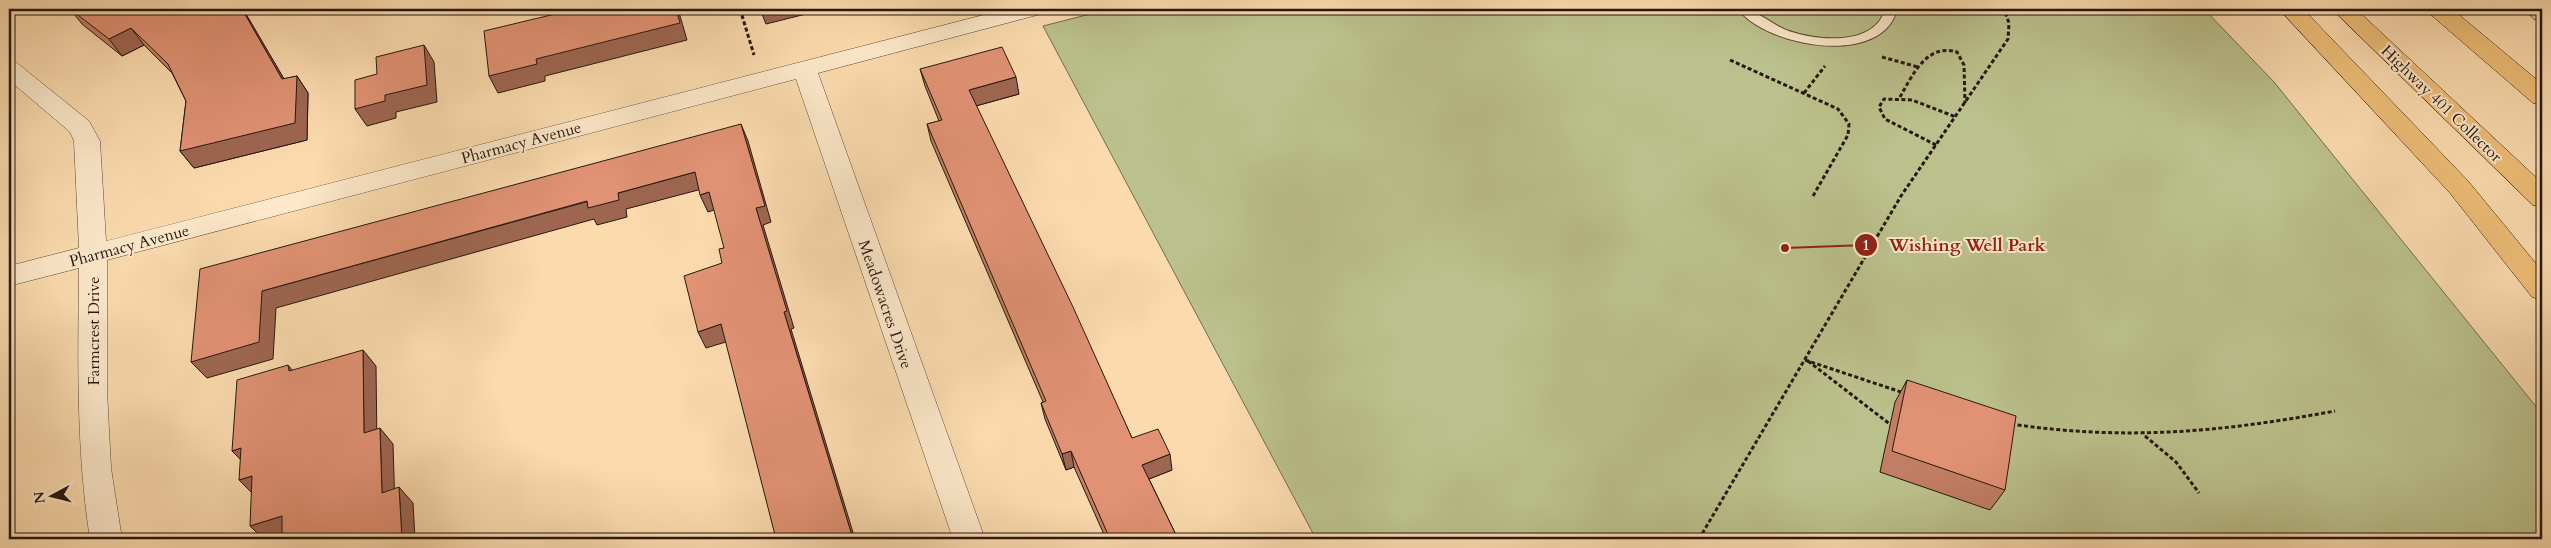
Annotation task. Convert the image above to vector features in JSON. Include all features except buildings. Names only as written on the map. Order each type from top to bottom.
[{"type":"highway","points":[[2290,9],[2460,187],[2542,290]]},
{"type":"highway","name":"Highway 401 Collector","points":[[2343,9],[2542,198]]},
{"type":"highway","points":[[2438,9],[2542,97]]},
{"type":"highway","points":[[2535,9],[2542,14]]},
{"type":"street","name":"Pharmacy Avenue","points":[[9,276],[1033,9]]},
{"type":"street","name":"Farmcrest Drive","points":[[9,68],[80,127],[87,141],[93,254],[92,391],[96,468],[106,539]]},
{"type":"street","name":"Meadowacres Drive","points":[[805,68],[969,539]]},
{"type":"lane","points":[[1744,9],[1756,20],[1776,30],[1809,41],[1828,43],[1859,39],[1876,33],[1886,24],[1891,9]]},
{"type":"path","points":[[740,9],[762,80]]},
{"type":"path","points":[[1699,539],[1901,196],[2008,40],[2009,23],[2004,9]]},
{"type":"path","points":[[1900,97],[1918,67],[1932,53],[1941,49],[1958,52],[1964,65],[1965,104]]},
{"type":"path","points":[[1730,60],[1838,109],[1850,124],[1848,135],[1813,196]]},
{"type":"path","points":[[1936,145],[1885,119],[1879,106],[1884,99],[1900,97],[1917,100],[1956,117]]},
{"type":"path","points":[[1806,360],[1911,395]]},
{"type":"path","points":[[1806,360],[1891,425]]},
{"type":"path","points":[[2002,423],[2034,428],[2145,436],[2208,432],[2266,424],[2335,411]]},
{"type":"path","points":[[2145,436],[2166,450],[2188,474],[2199,494]]},
{"type":"green space","points":[[1110,9],[2204,9],[2274,82],[2542,414],[2542,539],[1316,539],[1043,26]]},
{"type":"place","name":"Wishing Well Park","points":[[1785,248]]}]
